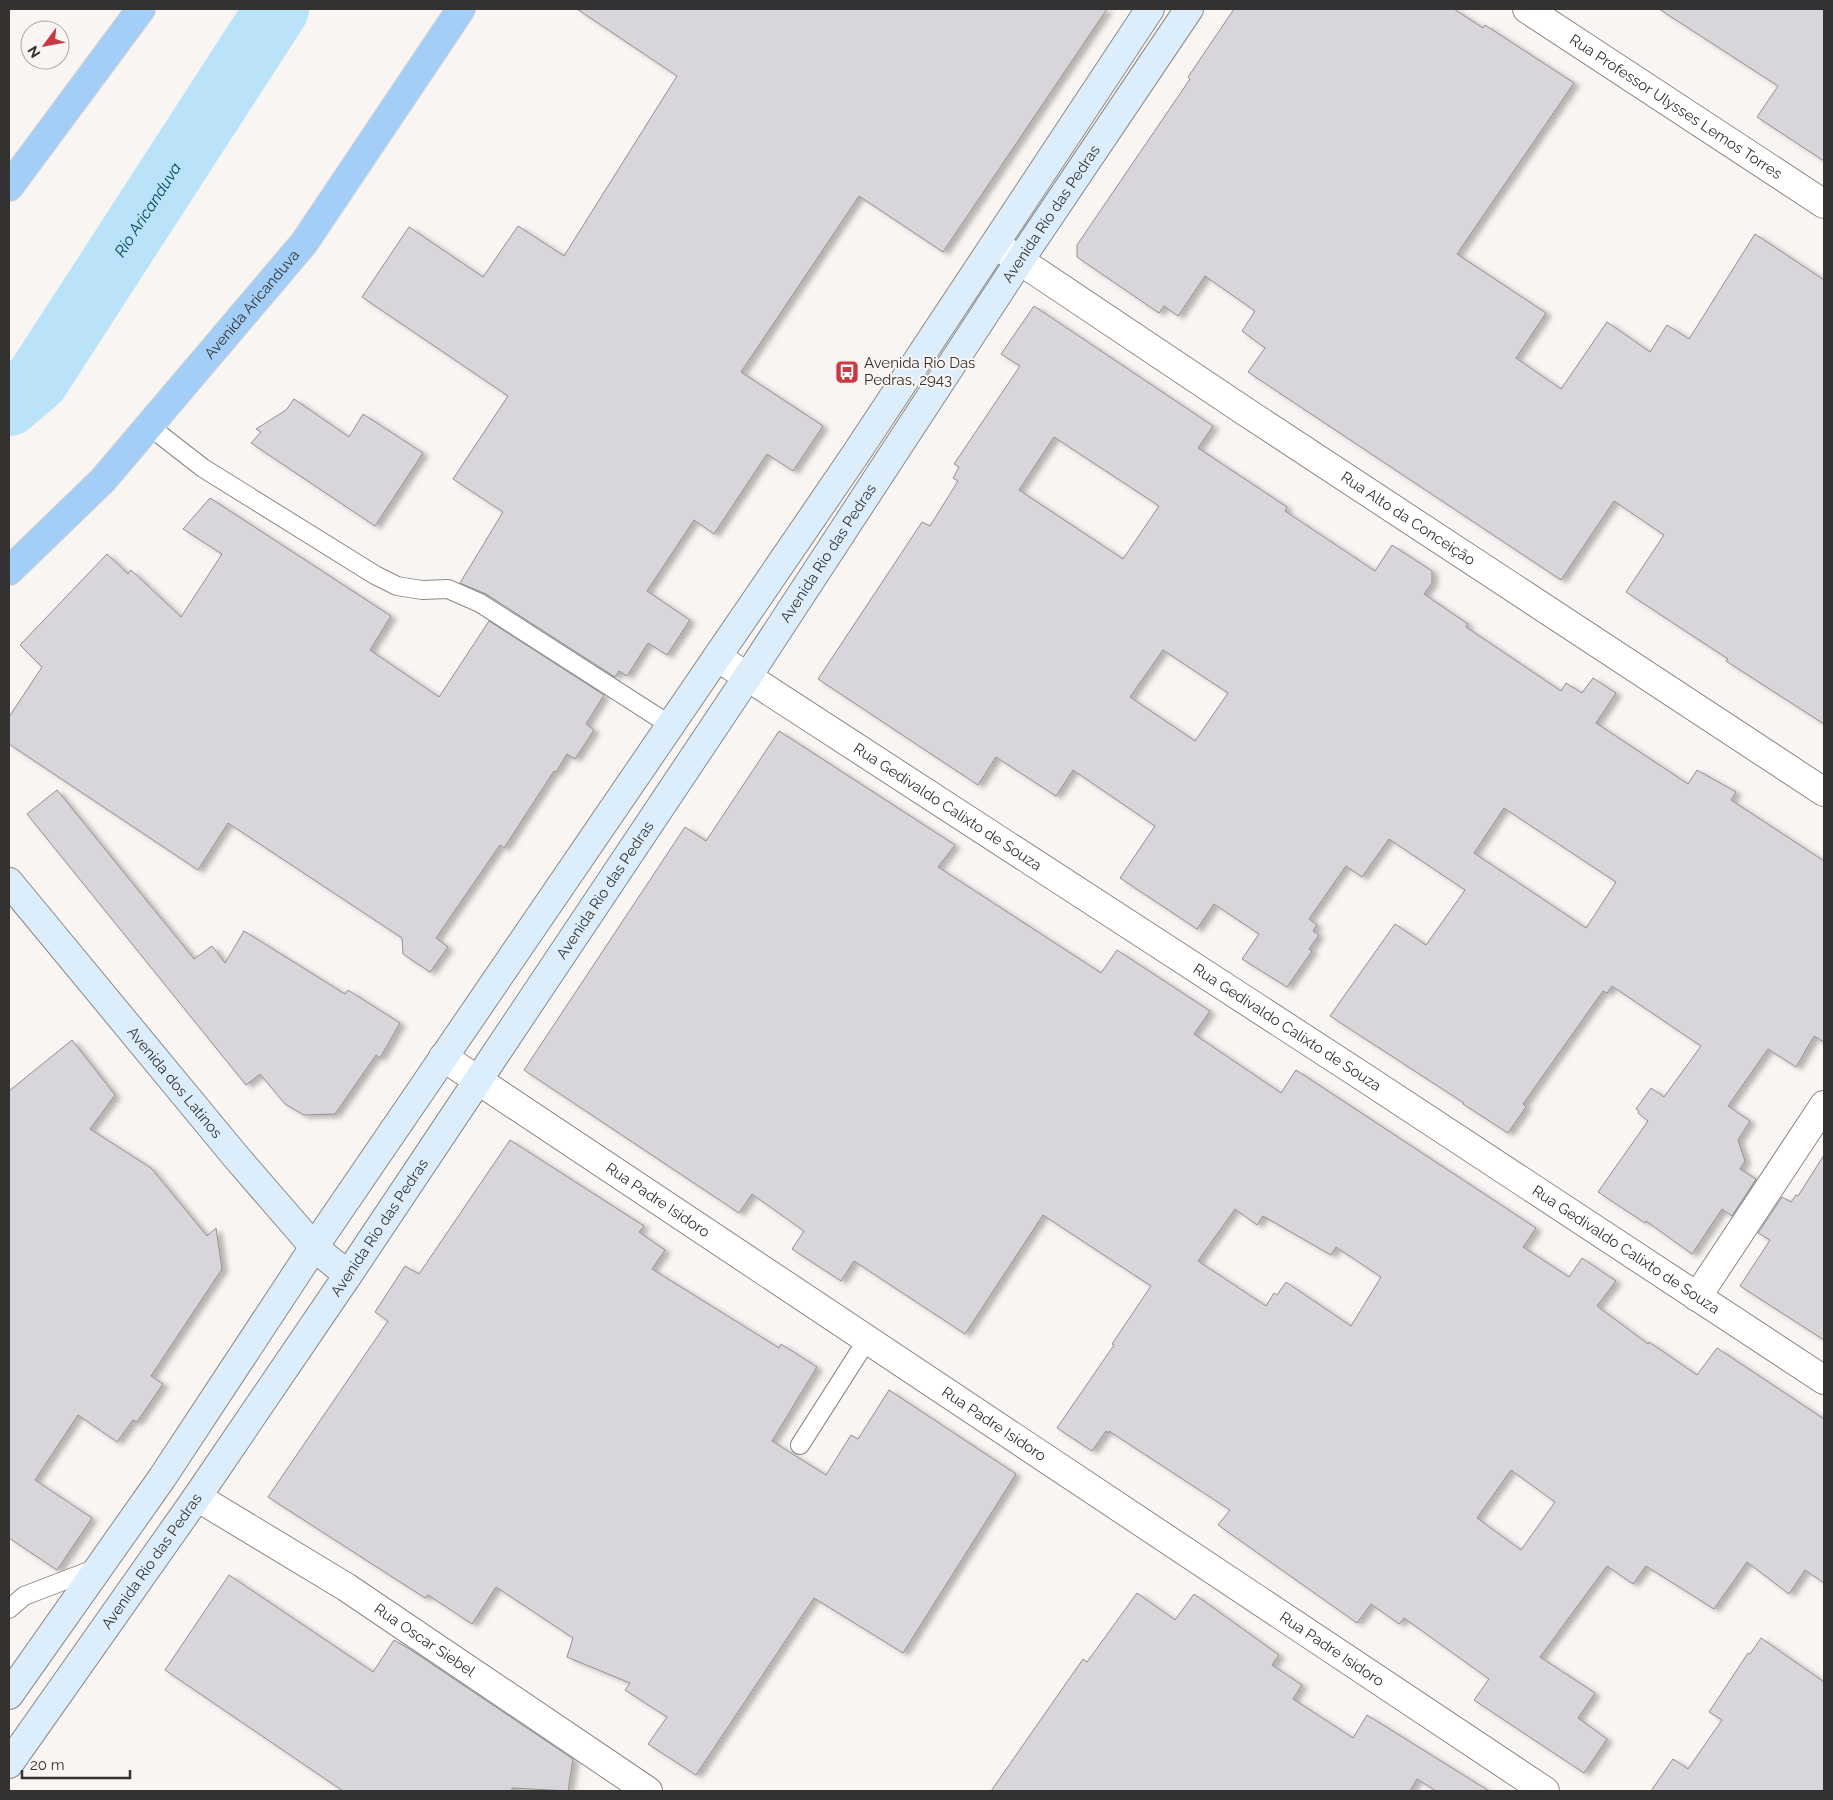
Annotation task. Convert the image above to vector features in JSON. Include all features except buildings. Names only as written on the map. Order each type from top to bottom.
[{"type":"highway","points":[[9,187],[141,9]]},
{"type":"highway","name":"Avenida Aricanduva","points":[[9,572],[103,480],[304,243],[461,9]]},
{"type":"main road","name":"Avenida Rio das Pedras","points":[[9,1695],[162,1478],[314,1247],[850,463],[1150,9]]},
{"type":"main road","name":"Avenida Rio das Pedras","points":[[9,1764],[197,1497],[348,1275],[748,676],[1020,260],[1189,9]]},
{"type":"main road","name":"Avenida dos Latinos","points":[[9,882],[237,1158],[314,1247],[348,1275]]},
{"type":"street","name":"Rua Professor Ulysses Lemos Torres","points":[[1526,9],[1824,204]]},
{"type":"street","name":"Rua Alto da Conceição","points":[[995,244],[1249,414],[1824,792]]},
{"type":"street","name":"Rua Gedivaldo Calixto de Souza","points":[[717,657],[1353,1070],[1824,1380]]},
{"type":"street","name":"Rua Padre Isidoro","points":[[443,1057],[1545,1791]]},
{"type":"street","points":[[1697,1297],[1824,1105]]},
{"type":"street","name":"Rua Oscar Siebel","points":[[197,1497],[346,1587],[648,1791]]},
{"type":"lane","points":[[149,426],[203,468],[375,575],[397,586],[422,590],[448,589],[480,603],[670,726]]},
{"type":"lane","points":[[800,1445],[868,1340]]},
{"type":"lane","points":[[9,1608],[24,1596],[100,1567]]},
{"type":"waterway","name":"Rio Aricanduva","points":[[9,404],[37,380],[277,9]]},
{"type":"place","name":"Avenida Rio Das Pedras, 2943","points":[[847,372]]}]
